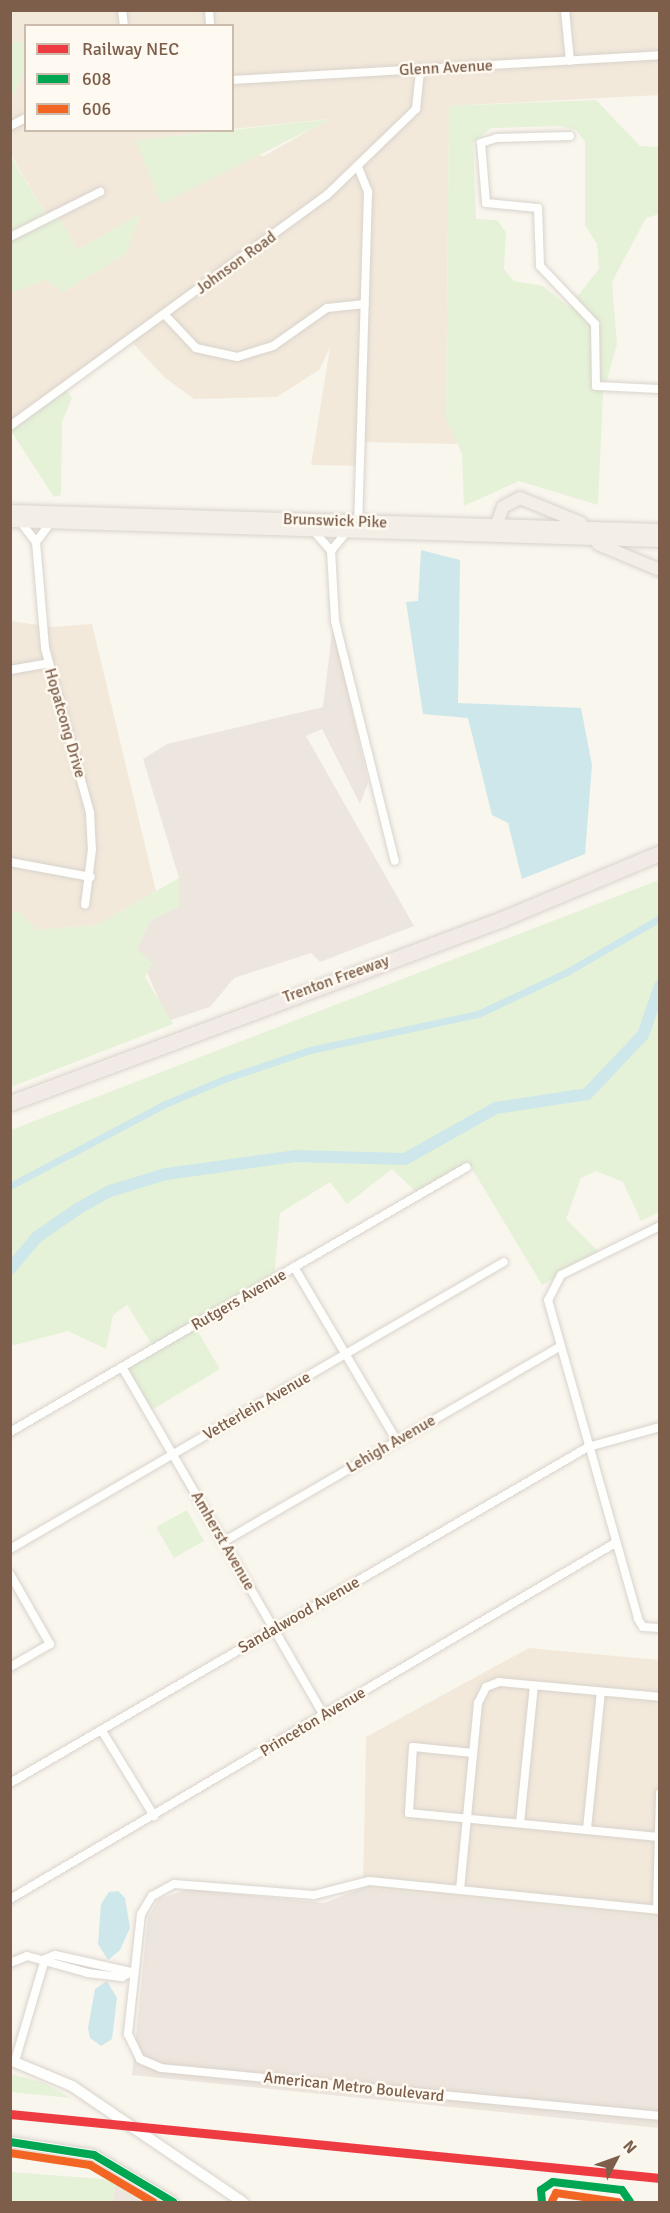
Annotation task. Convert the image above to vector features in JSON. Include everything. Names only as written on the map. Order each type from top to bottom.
[{"type":"highway","name":"Trenton Freeway","points":[[10,1103],[494,922],[660,853]]},
{"type":"highway","name":"Trenton Freeway","points":[[10,1113],[490,933],[660,863]]},
{"type":"main road","points":[[501,534],[503,507],[520,498],[574,522],[615,529]]},
{"type":"main road","name":"Brunswick Pike","points":[[10,511],[358,522],[501,534],[660,541]]},
{"type":"main road","name":"Brunswick Pike","points":[[15,521],[501,534],[615,529],[660,530]]},
{"type":"main road","points":[[570,538],[622,551],[660,570]]},
{"type":"main road","points":[[13,2061],[33,2067],[81,2092],[243,2202]]},
{"type":"main road","points":[[10,2142],[94,2155],[172,2202]]},
{"type":"street","points":[[565,10],[570,61]]},
{"type":"street","name":"Glenn Avenue","points":[[234,80],[660,55]]},
{"type":"street","name":"Johnson Road","points":[[10,426],[165,315],[358,167],[416,109],[420,70]]},
{"type":"street","points":[[10,126],[24,119]]},
{"type":"street","points":[[570,136],[497,138],[481,143],[486,203],[538,208],[540,266],[596,324],[596,386],[660,389]]},
{"type":"street","points":[[358,167],[368,192],[358,522]]},
{"type":"street","points":[[10,237],[100,192]]},
{"type":"street","points":[[165,315],[196,348],[237,357],[273,346],[334,306],[365,304]]},
{"type":"street","points":[[15,521],[36,542],[51,522]]},
{"type":"street","points":[[313,530],[331,551],[335,621],[395,861]]},
{"type":"street","points":[[331,551],[347,531]]},
{"type":"street","name":"Hopatcong Drive","points":[[36,542],[48,663],[88,803],[91,877],[85,905]]},
{"type":"street","points":[[10,670],[48,663]]},
{"type":"street","points":[[10,862],[91,877]]},
{"type":"street","name":"Rutgers Avenue","points":[[10,1432],[467,1167]]},
{"type":"street","points":[[660,1226],[561,1275],[549,1293],[550,1312],[615,1543],[643,1627],[660,1628]]},
{"type":"street","name":"Vetterlein Avenue","points":[[10,1549],[504,1262]]},
{"type":"street","points":[[294,1267],[397,1441]]},
{"type":"street","name":"Lehigh Avenue","points":[[223,1542],[560,1347]]},
{"type":"street","name":"Amherst Avenue","points":[[122,1367],[324,1715]]},
{"type":"street","name":"Sandalwood Avenue","points":[[10,1783],[588,1447],[660,1426]]},
{"type":"street","name":"Princeton Avenue","points":[[10,1899],[615,1543]]},
{"type":"street","points":[[10,1574],[50,1644],[10,1666]]},
{"type":"street","points":[[460,1890],[478,1703],[486,1687],[500,1682],[660,1697]]},
{"type":"street","points":[[520,1823],[534,1686]]},
{"type":"street","points":[[587,1829],[601,1692]]},
{"type":"street","points":[[102,1731],[154,1816]]},
{"type":"street","points":[[473,1753],[413,1747],[409,1813],[657,1837]]},
{"type":"street","points":[[658,1909],[657,1837],[660,1793]]},
{"type":"street","name":"American Metro Boulevard","points":[[658,1909],[363,1881],[311,1895],[174,1884],[157,1892],[143,1908],[131,1972],[129,2038],[140,2059],[156,2067],[660,2116]]},
{"type":"street","points":[[10,1963],[24,1956],[45,1959],[55,1955],[131,1972]]},
{"type":"street","points":[[13,2061],[45,1959]]},
{"type":"shaded area","points":[[11,11],[659,11],[659,95],[449,106],[446,418],[458,444],[361,442],[360,466],[311,465],[330,348],[319,370],[277,397],[194,399],[164,377],[130,340],[11,426],[11,293],[46,279],[63,292],[125,254],[140,215],[77,250],[57,214],[48,218],[11,155],[11,98],[24,72],[24,132],[211,132],[137,140],[264,156],[329,119],[234,129],[234,24],[24,24],[24,42],[11,42]]},
{"type":"shaded area","points":[[11,621],[52,627],[92,624],[156,891],[98,925],[37,930],[19,912],[11,914]]},
{"type":"shaded area","points":[[333,624],[368,783],[360,804],[322,729],[306,736],[414,926],[320,962],[311,953],[234,978],[210,1007],[168,1021],[137,949],[149,922],[179,906],[179,878],[143,759],[167,744],[323,707]]},
{"type":"shaded area","points":[[529,1648],[659,1660],[659,1917],[363,1888],[366,1737]]},
{"type":"shaded area","points":[[363,1888],[659,1917],[659,2128],[132,2075],[148,1917],[159,1899],[189,1889],[324,1903]]},
{"type":"shaded area","points":[[116,2180],[154,2202],[113,2202]]},
{"type":"green space","points":[[11,42],[24,42],[24,72],[11,98]]},
{"type":"green space","points":[[596,100],[640,146],[660,147],[659,214],[646,218],[612,282],[617,344],[603,394],[598,505],[519,481],[464,506],[462,454],[446,419],[449,106]],"holes":[[[560,126],[576,130],[585,142],[585,225],[597,244],[599,269],[569,307],[543,286],[514,281],[504,269],[506,232],[497,220],[476,219],[473,143],[491,128]]]},
{"type":"green space","points":[[331,119],[161,204],[136,140],[234,132],[234,130]]},
{"type":"green space","points":[[10,155],[48,218],[57,213],[77,250],[140,214],[126,254],[63,292],[46,280],[11,293]]},
{"type":"green space","points":[[66,390],[72,398],[62,422],[61,495],[54,497],[11,431]]},
{"type":"green space","points":[[179,878],[179,906],[149,922],[137,949],[152,964],[145,977],[173,1024],[11,1087],[11,914],[19,911],[37,930],[97,925]]},
{"type":"green space","points":[[659,880],[659,1212],[641,1221],[623,1182],[596,1171],[581,1178],[566,1219],[601,1254],[542,1285],[471,1167],[416,1192],[392,1169],[347,1204],[330,1182],[280,1213],[274,1279],[194,1325],[220,1369],[145,1414],[119,1369],[154,1348],[127,1305],[113,1315],[106,1349],[68,1331],[11,1346],[11,1130]]},
{"type":"green space","points":[[187,1510],[204,1541],[174,1558],[156,1527]]},
{"type":"green space","points":[[11,2074],[44,2083],[71,2098],[11,2092]]},
{"type":"green space","points":[[10,2172],[116,2180],[113,2202],[11,2202]]},
{"type":"water","points":[[421,550],[460,560],[458,703],[581,708],[592,765],[585,854],[522,879],[508,823],[492,815],[468,718],[423,714],[406,602],[418,601]]},
{"type":"water","points":[[118,1891],[125,1898],[130,1928],[120,1950],[108,1960],[98,1944],[101,1904],[109,1892]]},
{"type":"water","points":[[107,1981],[117,1998],[112,2039],[101,2046],[90,2038],[88,2028],[95,1989]]},
{"type":"waterway","points":[[10,1186],[165,1104],[227,1078],[310,1050],[478,1014],[567,972],[660,918]]},
{"type":"waterway","points":[[10,1269],[37,1237],[79,1208],[110,1191],[166,1174],[295,1156],[405,1159],[496,1108],[587,1094],[643,1035],[660,986]]},
{"type":"rail line","name":"NEC","points":[[10,2114],[660,2178]]},
{"type":"transit line","name":"608","points":[[10,2142],[94,2155],[173,2202]]},
{"type":"transit line","name":"606","points":[[10,2153],[90,2165],[153,2202]]},
{"type":"transit line","name":"608","points":[[542,2202],[541,2190],[553,2182],[622,2190],[630,2202]]},
{"type":"transit line","name":"606","points":[[552,2201],[556,2193],[618,2202]]}]
